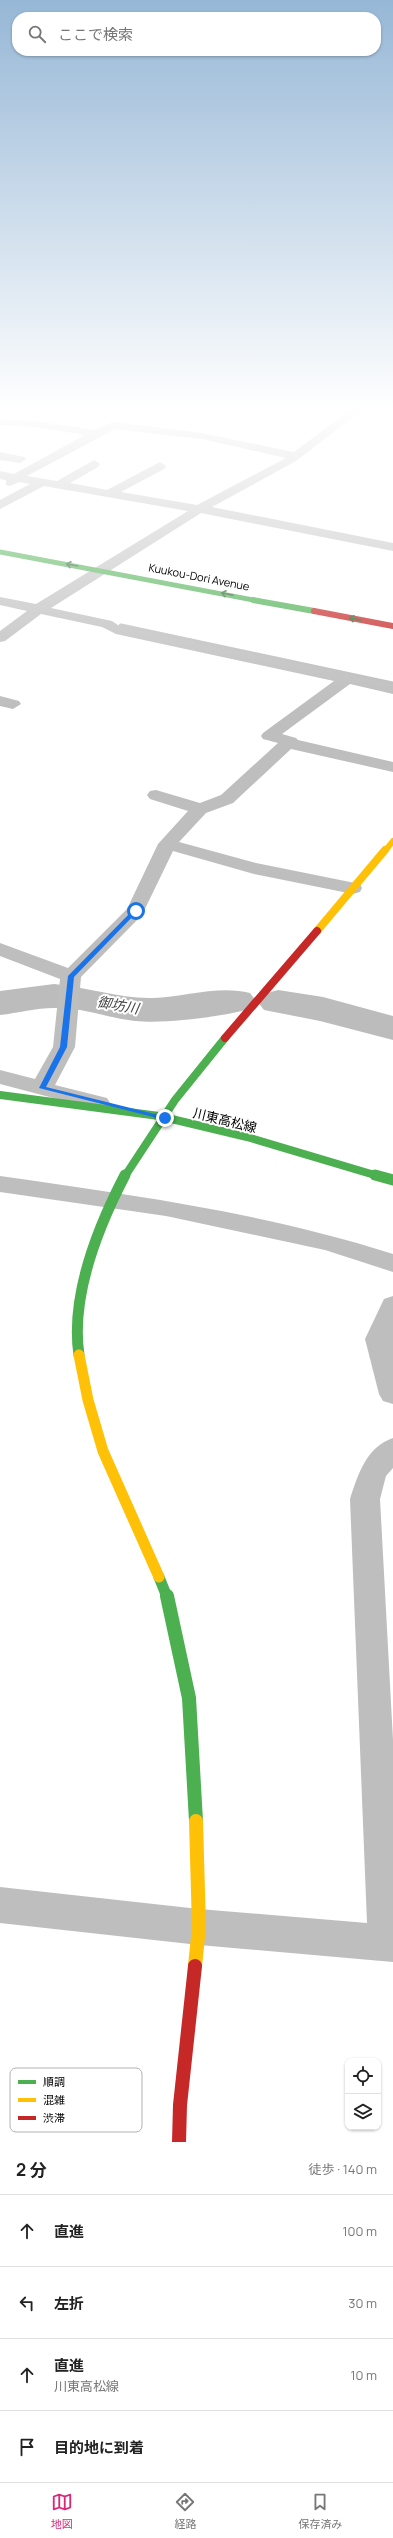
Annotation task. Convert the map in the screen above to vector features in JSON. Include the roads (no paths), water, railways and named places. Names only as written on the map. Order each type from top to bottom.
[{"type":"main road","name":"Kuukou-Dori Avenue","points":[[0,544],[393,626]]},
{"type":"main road","name":"Kuukou-Dori Avenue","points":[[0,552],[105,567],[393,617]]},
{"type":"main road","points":[[179,2142],[180,2105],[199,1927],[196,1810],[187,1690],[167,1595],[103,1451],[88,1400],[78,1350],[79,1302],[90,1253],[111,1202],[139,1153],[165,1118],[190,1080],[393,841]]},
{"type":"main road","name":"川東高松線","points":[[0,1095],[126,1110],[165,1118],[244,1137],[393,1180]]},
{"type":"street","points":[[187,507],[393,547]]},
{"type":"street","points":[[0,638],[40,608],[203,507]]},
{"type":"street","points":[[0,601],[40,608],[107,624],[116,630],[393,689]]},
{"type":"street","points":[[288,743],[290,741],[269,736],[347,679]]},
{"type":"street","points":[[288,743],[393,767]]},
{"type":"street","points":[[42,1088],[64,1047],[69,990],[136,911],[167,844],[200,809],[227,799],[288,743]]},
{"type":"street","points":[[156,795],[200,809]]},
{"type":"street","points":[[167,844],[254,868],[353,888]]},
{"type":"street","points":[[0,949],[69,990]]},
{"type":"street","points":[[0,1077],[126,1110]]},
{"type":"street","points":[[0,1184],[111,1202],[166,1208],[329,1242],[393,1264]]},
{"type":"street","points":[[393,1305],[378,1339],[393,1394]]},
{"type":"street","points":[[0,1904],[199,1927],[389,1944],[365,1499],[374,1472],[393,1449]]},
{"type":"waterway","points":[[121,626],[393,684]]},
{"type":"waterway","name":"御坊川","points":[[0,1003],[54,996],[81,998],[134,1009],[153,1010],[236,1001]]},
{"type":"waterway","name":"御坊川","points":[[278,1002],[323,1009],[393,1028]]}]
